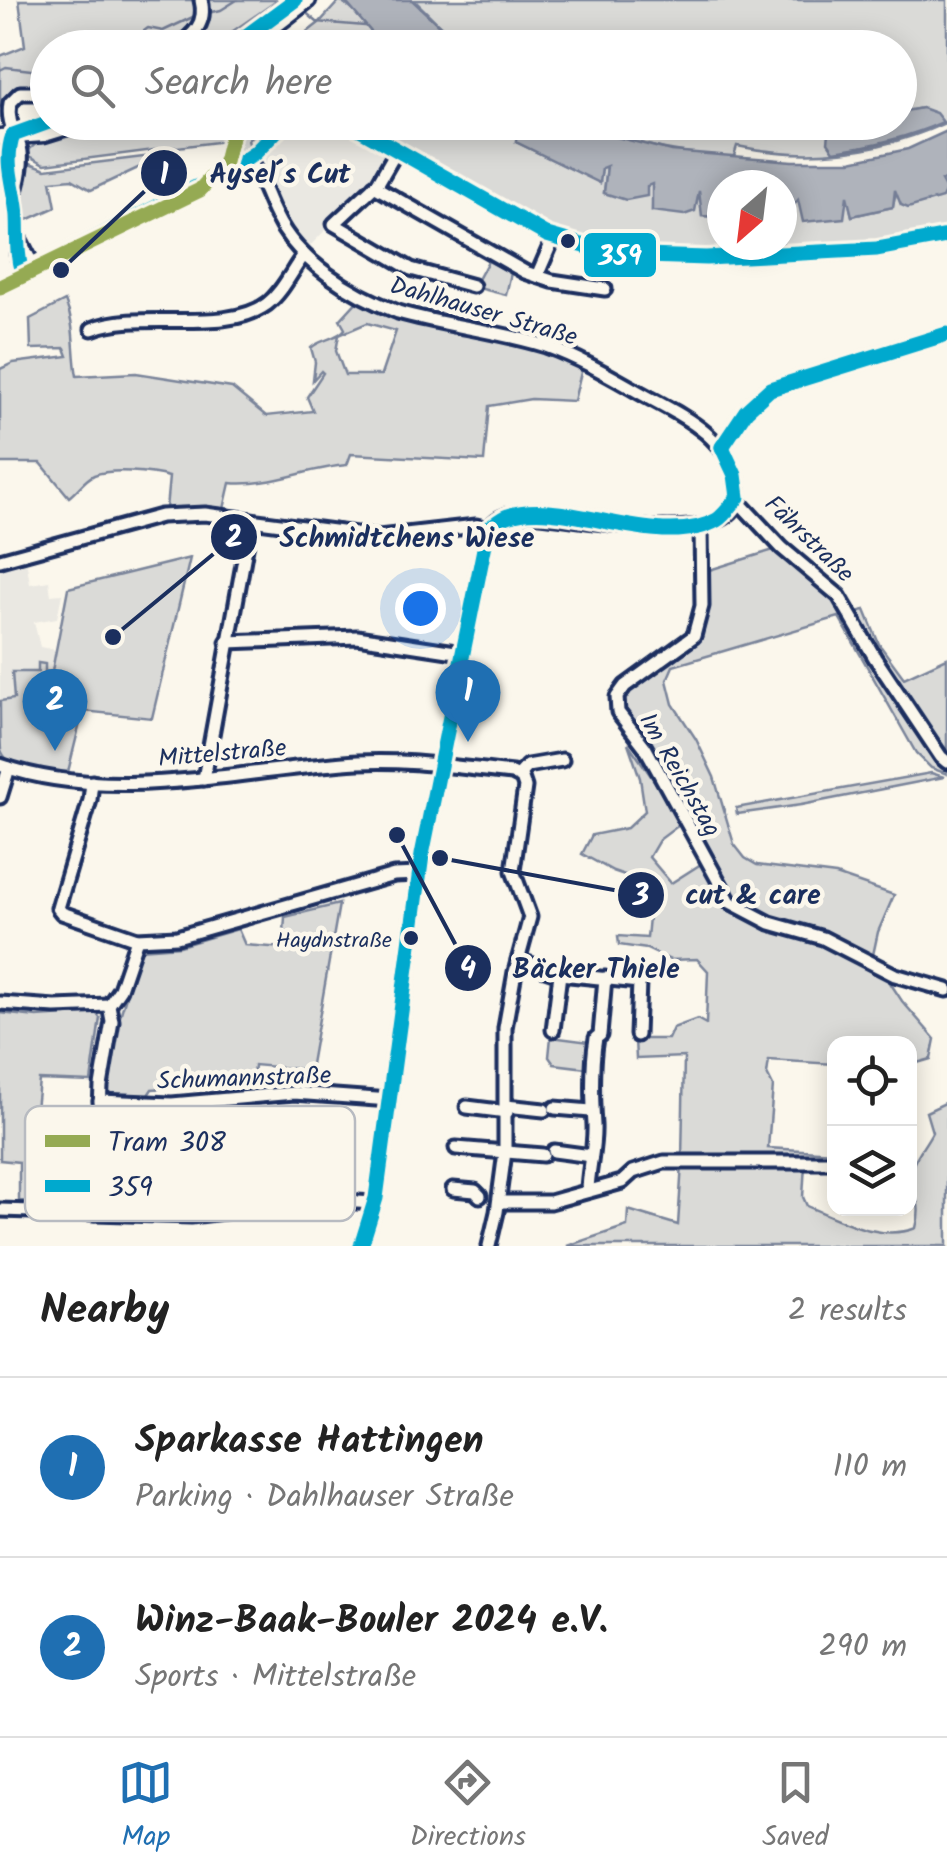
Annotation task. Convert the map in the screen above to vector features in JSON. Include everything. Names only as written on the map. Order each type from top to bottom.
[{"type":"main road","points":[[266,30],[295,0]]},
{"type":"main road","points":[[262,30],[308,0]]},
{"type":"main road","points":[[6,136],[30,128]]},
{"type":"street","points":[[22,274],[14,244],[15,195],[3,168],[9,109],[14,98],[30,92]]},
{"type":"street","points":[[6,136],[21,147],[20,180],[15,195]]},
{"type":"street","points":[[0,284],[178,199],[248,159],[267,140]]},
{"type":"street","points":[[379,140],[554,238],[624,256],[706,258],[877,249],[947,236]]},
{"type":"street","points":[[397,150],[374,186],[334,224],[410,269],[472,286]]},
{"type":"street","name":"Dahlhauser Straße","points":[[248,159],[286,234],[304,255],[336,279],[379,304],[422,319],[527,341],[592,366],[702,430],[722,447]]},
{"type":"street","points":[[374,186],[524,272],[605,289]]},
{"type":"street","points":[[17,234],[34,267]]},
{"type":"street","points":[[537,276],[554,238]]},
{"type":"street","points":[[92,330],[108,323],[175,321],[252,312],[272,299],[304,255]]},
{"type":"street","points":[[361,1246],[374,1203],[419,874],[488,530],[503,516],[525,513],[663,530],[701,526],[729,510],[737,500],[734,475],[722,447],[754,402],[770,389],[947,334]]},
{"type":"street","name":"Fährstraße","points":[[737,500],[782,548],[838,596],[875,658],[947,762]]},
{"type":"street","points":[[0,560],[161,516],[205,514],[378,537],[476,526],[488,530]]},
{"type":"street","points":[[204,779],[251,520]]},
{"type":"street","name":"Im Reichstag","points":[[701,526],[702,606],[694,636],[625,686],[618,697],[618,712],[645,747],[730,902],[770,923],[832,942],[895,975],[947,990]]},
{"type":"street","points":[[227,642],[357,637],[462,653]]},
{"type":"street","points":[[489,1246],[505,1152],[505,1028],[530,916],[513,870],[524,787],[519,775],[527,766],[562,760]]},
{"type":"street","name":"Mittelstraße","points":[[5,766],[44,778],[92,782],[204,779],[359,762],[519,775]]},
{"type":"street","points":[[0,797],[5,766]]},
{"type":"street","points":[[92,782],[58,908],[137,939],[184,936],[394,875],[419,874]]},
{"type":"street","points":[[100,1106],[112,1021],[109,1005],[120,989],[137,939]]},
{"type":"street","points":[[518,960],[560,974],[638,982],[638,1035]]},
{"type":"street","points":[[554,1030],[560,974]]},
{"type":"street","points":[[588,1189],[594,1127],[590,1111],[592,1063],[596,1038],[600,1035],[605,978]]},
{"type":"street","points":[[0,1003],[109,1005]]},
{"type":"street","name":"Schumannstraße","points":[[100,1101],[172,1104],[294,1093],[390,1100]]},
{"type":"street","points":[[467,1107],[590,1111]]},
{"type":"street","points":[[456,1148],[591,1156]]},
{"type":"street","points":[[499,1202],[539,1204],[622,1182],[633,1172],[664,1162],[827,1162]]},
{"type":"street","points":[[452,1189],[474,1190],[480,1196]]},
{"type":"street","points":[[355,1202],[374,1203]]},
{"type":"street","points":[[0,1210],[25,1211]]},
{"type":"shaded area","points":[[19,0],[278,0],[235,30],[198,30],[206,21],[208,9],[199,7],[190,30],[30,30],[30,88],[7,95],[0,108],[0,56],[25,46]]},
{"type":"shaded area","points":[[340,0],[370,30],[310,30]]},
{"type":"shaded area","points":[[344,0],[412,0],[444,30],[370,30]]},
{"type":"shaded area","points":[[414,0],[947,0],[947,122],[917,134],[917,114],[922,108],[917,109],[917,30],[445,30]]},
{"type":"shaded area","points":[[917,109],[936,113],[943,122],[917,132]]},
{"type":"shaded area","points":[[947,131],[947,184],[941,181],[946,190],[942,198],[908,208],[901,205],[895,190],[893,207],[852,216],[847,196],[844,218],[803,222],[797,201],[797,170],[707,170],[707,216],[702,216],[699,191],[695,211],[684,215],[652,211],[652,184],[647,186],[647,196],[626,200],[604,193],[607,166],[602,168],[600,183],[516,140],[628,140],[671,151],[792,161],[851,161],[908,149]]},
{"type":"shaded area","points":[[225,140],[45,164],[26,154],[40,141]]},
{"type":"shaded area","points":[[237,140],[248,140],[250,147],[224,167],[233,147]]},
{"type":"shaded area","points":[[277,140],[374,140],[389,150],[366,188],[307,249],[288,229],[277,207],[264,155]]},
{"type":"shaded area","points":[[389,140],[516,140],[599,182],[602,168],[607,166],[604,192],[653,183],[652,211],[701,193],[702,216],[707,216],[707,254],[631,254],[557,233]]},
{"type":"shaded area","points":[[629,140],[893,142],[817,153],[737,146],[733,159]]},
{"type":"shaded area","points":[[828,140],[891,140],[834,151]]},
{"type":"shaded area","points":[[168,154],[91,190],[72,179],[51,181],[56,207],[23,222],[25,161],[46,169]]},
{"type":"shaded area","points":[[945,179],[947,233],[890,243],[797,248],[797,201],[847,195],[852,216],[893,207],[896,190]]},
{"type":"shaded area","points":[[488,261],[511,273],[506,295],[474,287]]},
{"type":"shaded area","points":[[362,296],[541,350],[582,368],[574,401],[531,399],[489,406],[484,461],[351,454],[347,465],[260,482],[230,483],[224,509],[166,509],[169,477],[162,475],[101,473],[69,497],[41,463],[0,463],[0,369],[13,363],[68,356],[65,348],[31,349],[30,319],[65,301],[77,376],[136,373],[232,388],[266,416],[313,411],[307,397],[323,373],[313,380],[315,362],[311,348],[342,332],[345,329],[340,320]],"holes":[[[367,323],[396,331],[381,375],[345,375],[336,351],[339,335]]]},
{"type":"shaded area","points":[[777,549],[844,606],[947,763],[947,774],[931,768],[916,753],[839,617],[673,666],[667,680],[673,704],[714,777],[734,844],[745,858],[757,865],[836,875],[894,895],[869,957],[732,899],[613,696],[692,643],[706,571]]},
{"type":"shaded area","points":[[190,558],[152,718],[83,711],[67,776],[20,767],[5,757],[1,750],[0,701],[14,699],[12,672],[38,672],[38,663],[45,664],[45,672],[52,671],[68,588]]},
{"type":"shaded area","points":[[26,559],[30,584],[49,581],[51,595],[62,594],[57,618],[34,622],[40,647],[56,650],[52,671],[13,673],[14,699],[0,701],[0,566]]},
{"type":"shaded area","points":[[865,610],[879,644],[904,678],[947,658],[947,760],[851,613]]},
{"type":"shaded area","points":[[628,743],[683,822],[659,840],[649,857],[671,883],[701,864],[726,904],[821,943],[885,975],[935,1039],[931,1059],[917,1063],[917,1036],[827,1036],[827,1064],[769,1060],[767,1074],[773,1086],[768,1148],[827,1152],[827,1158],[682,1159],[684,1057],[636,1059],[635,1039],[668,1039],[673,1028],[697,1019],[706,1024],[708,971],[697,959],[670,960],[647,949],[619,945],[618,936],[647,938],[651,896],[645,882],[582,854],[592,835],[627,828],[645,811],[640,778]]},
{"type":"shaded area","points":[[931,773],[944,777],[737,814],[736,808]]},
{"type":"shaded area","points":[[339,904],[310,1070],[254,1065],[252,1088],[215,1085],[152,1089],[146,1098],[104,1092],[116,1030],[140,949],[180,946],[238,929],[245,945],[283,948],[285,917]]},
{"type":"shaded area","points":[[0,1013],[37,1017],[96,1013],[100,1018],[91,1082],[39,1080],[36,1106],[25,1106],[25,1201],[19,1201],[19,1162],[0,1160]]},
{"type":"shaded area","points":[[551,1037],[590,1042],[587,1068],[554,1064],[549,1057]]},
{"type":"shaded area","points":[[947,1102],[947,1246],[567,1246],[627,1226],[628,1210],[678,1225],[682,1164],[805,1164],[803,1197],[807,1206],[874,1231],[916,1228],[917,1157],[932,1132],[926,1112]]},
{"type":"waterway","points":[[208,13],[237,0]]},
{"type":"waterway","points":[[303,10],[317,22],[365,26]]},
{"type":"waterway","points":[[165,30],[195,16]]},
{"type":"waterway","points":[[145,30],[158,30]]},
{"type":"waterway","points":[[0,70],[30,70]]},
{"type":"tram line","name":"308","points":[[0,287],[200,190],[225,162],[230,140]]},
{"type":"transit line","name":"359","points":[[254,30],[295,0]]},
{"type":"transit line","name":"359","points":[[22,273],[10,146],[13,135],[30,129]]},
{"type":"transit line","name":"359","points":[[0,285],[230,170],[268,140]]},
{"type":"transit line","name":"359","points":[[379,140],[547,235],[616,255],[706,258],[877,249],[947,236]]},
{"type":"transit line","name":"359","points":[[722,447],[746,411],[770,389],[947,334]]},
{"type":"transit line","name":"359","points":[[361,1246],[376,1198],[422,855],[488,529],[505,517],[530,512],[668,530],[694,528],[717,520],[738,497],[735,475],[722,447]]},
{"type":"place","name":"Aysel´s Cut","points":[[61,270]]},
{"type":"place","name":"Schmidtchens Wiese","points":[[113,637]]},
{"type":"place","name":"Sparkasse Hattingen","points":[[468,742]]},
{"type":"place","name":"Winz-Baak-Bouler 2024 e.V.","points":[[55,751]]},
{"type":"place","name":"Bäcker Thiele","points":[[397,835]]},
{"type":"place","name":"cut & care","points":[[440,858]]},
{"type":"place","name":"Haydnstraße","points":[[411,938]]}]
